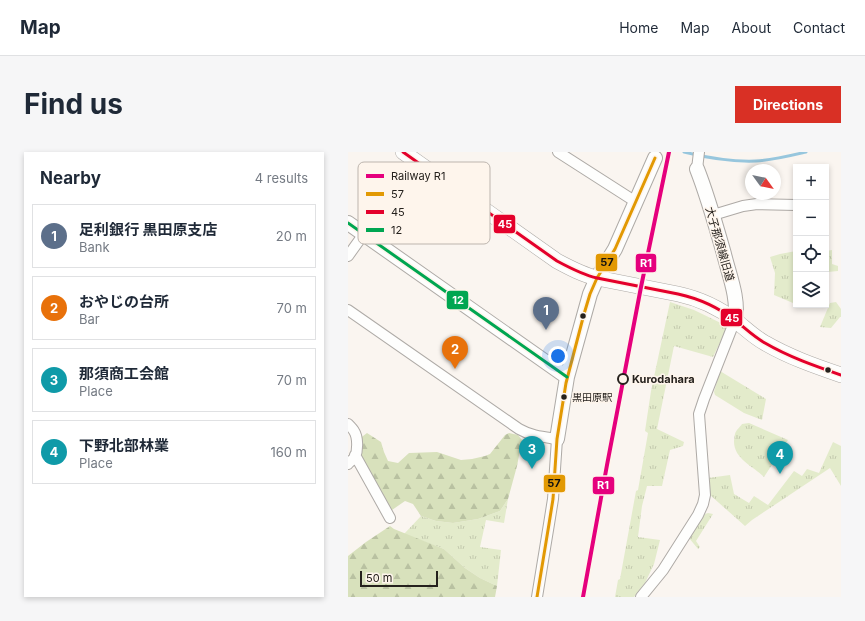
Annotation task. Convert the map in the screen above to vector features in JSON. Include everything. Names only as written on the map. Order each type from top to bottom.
[{"type":"main road","points":[[403,152],[416,161]]},
{"type":"main road","points":[[490,213],[557,261],[586,276],[691,296],[703,300],[735,320],[756,337],[773,348],[802,361],[841,375]]},
{"type":"street","points":[[558,152],[636,202]]},
{"type":"street","points":[[697,166],[699,152]]},
{"type":"street","points":[[536,597],[553,499],[557,439],[567,377],[590,294],[597,278],[615,249],[655,158]]},
{"type":"street","name":"大子那須線旧道","points":[[697,166],[713,216],[735,295],[735,320]]},
{"type":"street","points":[[713,216],[743,206],[757,204],[793,205]]},
{"type":"street","points":[[348,223],[358,230]]},
{"type":"street","points":[[348,256],[358,242]]},
{"type":"street","points":[[378,244],[567,377]]},
{"type":"street","points":[[348,310],[525,433],[557,439]]},
{"type":"street","points":[[641,597],[664,570],[698,515],[703,504],[705,495],[699,414],[735,320]]},
{"type":"street","points":[[348,424],[357,436],[356,455],[390,518]]},
{"type":"street","points":[[348,464],[356,455]]},
{"type":"green space","points":[[829,250],[832,250],[832,264],[838,266],[838,271],[829,272]]},
{"type":"green space","points":[[793,252],[793,303],[774,295],[775,273],[770,257]]},
{"type":"green space","points":[[670,302],[694,310],[727,326],[713,357],[674,346],[657,429],[684,442],[683,446],[670,450],[662,486],[647,486],[642,506],[638,537],[660,540],[654,564],[645,583],[634,597],[615,597],[618,580],[620,579],[636,491],[638,490],[648,433],[645,431],[651,391]]},
{"type":"green space","points":[[836,302],[841,309],[841,317],[831,328],[820,327],[829,308],[830,303]]},
{"type":"green space","points":[[720,371],[766,399],[762,420],[744,413],[715,395],[714,392]]},
{"type":"green space","points":[[749,423],[788,440],[764,477],[744,462],[735,447],[734,440],[736,431],[742,424]]},
{"type":"green space","points":[[367,433],[381,442],[388,461],[398,463],[409,453],[437,452],[461,460],[485,456],[490,454],[505,435],[509,433],[518,435],[522,440],[508,499],[500,511],[478,519],[453,523],[436,521],[421,516],[413,504],[405,501],[392,510],[387,507],[358,455],[359,439]]},
{"type":"green space","points":[[833,442],[841,446],[841,486],[830,468],[745,526],[710,495],[708,490],[708,478],[730,475],[734,494],[749,503],[754,496],[768,505],[794,471],[802,476],[807,469],[819,473]]},
{"type":"green space","points":[[508,499],[504,523],[486,520],[480,547],[501,550],[497,586],[480,578],[465,568],[444,549],[404,534],[421,516],[436,521],[453,523],[478,519],[500,511]]},
{"type":"green space","points":[[705,514],[713,514],[696,541],[700,547],[698,549],[689,538]]},
{"type":"green space","points":[[390,526],[444,549],[465,568],[480,578],[497,586],[495,597],[348,597],[348,556]]},
{"type":"waterway","points":[[684,152],[738,161],[769,160],[806,152]]},
{"type":"rail line","name":"R1","points":[[583,597],[641,287],[669,152]]},
{"type":"transit line","name":"45","points":[[403,152],[417,162]]},
{"type":"transit line","name":"57","points":[[537,597],[553,499],[557,439],[566,383],[584,314],[597,278],[615,249],[655,158]]},
{"type":"transit line","name":"45","points":[[490,214],[557,261],[582,273],[592,277],[678,294],[702,301],[723,312],[757,338],[783,353],[841,375]]},
{"type":"transit line","name":"12","points":[[348,223],[358,230]]},
{"type":"transit line","name":"12","points":[[378,244],[567,377]]},
{"type":"place","name":"足利銀行 黒田原支店","points":[[546,330]]},
{"type":"place","name":"おやじの台所","points":[[455,369]]},
{"type":"place","name":"Kurodahara","points":[[623,379]]},
{"type":"place","name":"黒田原駅","points":[[564,397]]},
{"type":"place","name":"那須商工会館","points":[[532,469]]},
{"type":"place","name":"下野北部林業","points":[[780,474]]}]
